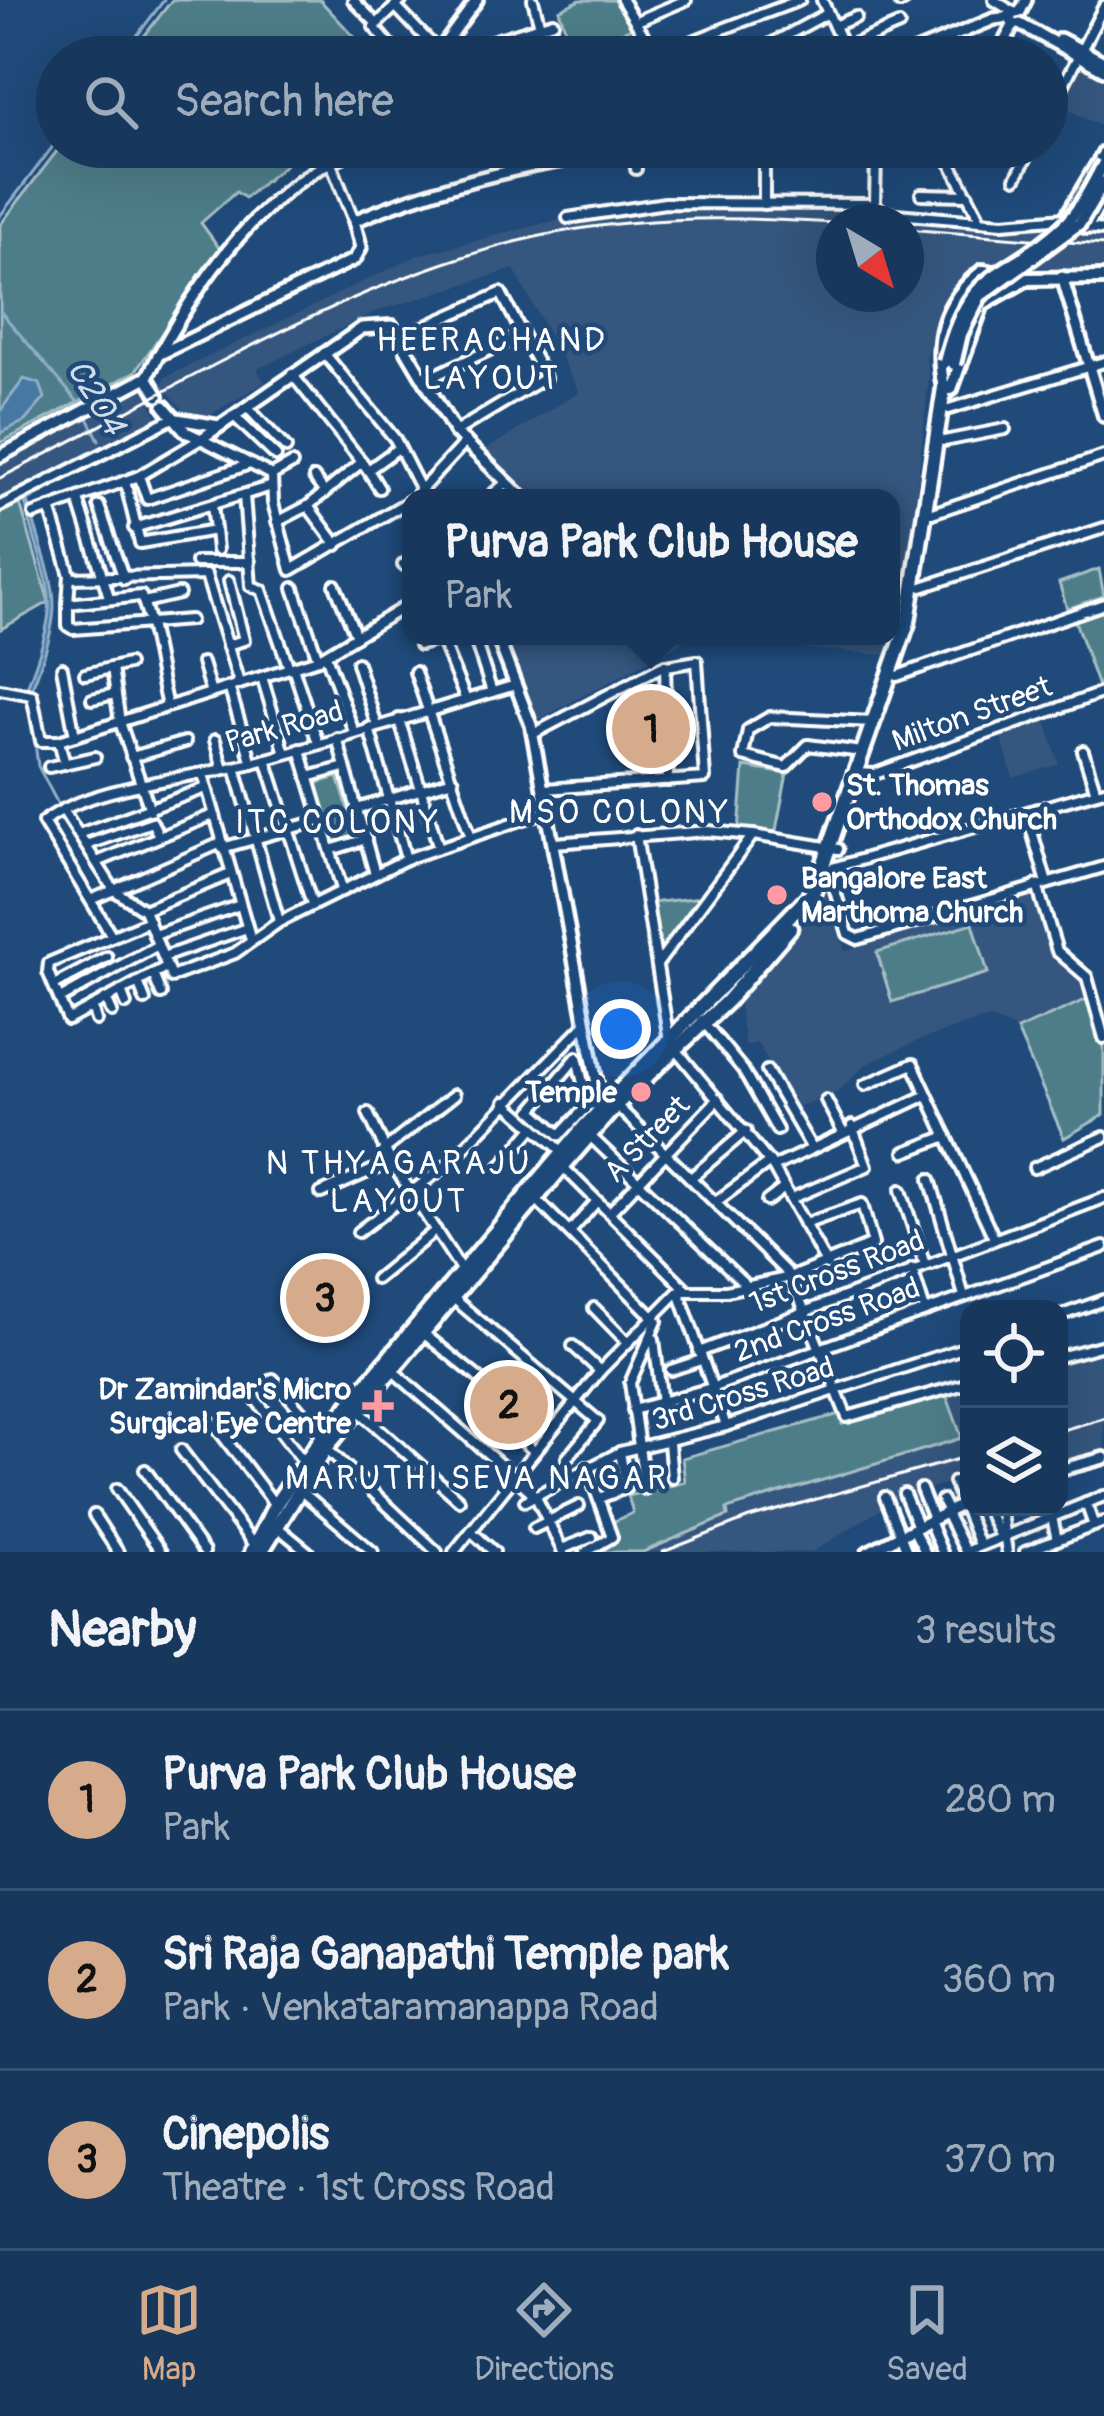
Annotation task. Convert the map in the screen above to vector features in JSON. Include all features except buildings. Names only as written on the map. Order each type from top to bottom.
[{"type":"main road","points":[[900,642],[914,599],[953,331],[973,291],[1058,230],[1104,163]]},
{"type":"main road","points":[[950,363],[980,296],[1080,223],[1104,182]]},
{"type":"main road","points":[[858,774],[897,676],[922,587],[949,409],[939,340],[962,286],[983,271],[1026,280],[1104,278]]},
{"type":"main road","points":[[948,388],[982,304],[1026,280]]},
{"type":"main road","points":[[256,1550],[275,1505],[303,1461],[358,1410],[423,1334],[562,1155],[822,894],[899,645]]},
{"type":"main road","points":[[256,1550],[324,1442],[535,1198],[562,1155],[590,1136],[611,1104]]},
{"type":"street","points":[[452,36],[478,0]]},
{"type":"street","points":[[533,0],[540,26]]},
{"type":"street","points":[[622,0],[645,36]]},
{"type":"street","points":[[637,21],[686,0]]},
{"type":"street","points":[[702,36],[800,0]]},
{"type":"street","points":[[822,0],[838,36]]},
{"type":"street","points":[[994,0],[1050,36]]},
{"type":"street","points":[[1007,36],[1026,0]]},
{"type":"street","points":[[358,2],[385,36]]},
{"type":"street","points":[[377,24],[398,3],[422,36]]},
{"type":"street","points":[[1068,74],[1104,6]]},
{"type":"street","points":[[786,36],[828,13]]},
{"type":"street","points":[[834,26],[856,16]]},
{"type":"street","points":[[953,36],[994,19],[1017,18]]},
{"type":"street","points":[[508,36],[553,22]]},
{"type":"street","points":[[878,36],[899,25]]},
{"type":"street","points":[[1068,46],[1104,66]]},
{"type":"street","points":[[1066,218],[1104,152]]},
{"type":"street","points":[[0,456],[147,377],[230,248],[321,168]]},
{"type":"street","points":[[158,355],[355,260],[361,248],[329,168]]},
{"type":"street","points":[[353,221],[449,185],[521,168]]},
{"type":"street","points":[[764,168],[764,204]]},
{"type":"street","points":[[874,204],[875,168]]},
{"type":"street","points":[[953,168],[978,215]]},
{"type":"street","points":[[1016,178],[1021,168]]},
{"type":"street","points":[[921,194],[968,195]]},
{"type":"street","points":[[1087,228],[1104,196]]},
{"type":"street","points":[[568,218],[665,202],[816,204]]},
{"type":"street","points":[[924,216],[1003,223],[1066,218],[1104,230]]},
{"type":"street","points":[[1061,277],[1104,416]]},
{"type":"street","points":[[401,337],[501,293],[545,378],[455,432]]},
{"type":"street","points":[[34,514],[139,476],[201,439],[324,352],[380,324],[392,326],[401,337],[455,432],[514,489]]},
{"type":"street","points":[[425,380],[522,335]]},
{"type":"street","points":[[324,352],[395,439],[412,489]]},
{"type":"street","points":[[949,409],[1104,362]]},
{"type":"street","points":[[292,374],[380,488]]},
{"type":"street","points":[[147,377],[186,432],[272,475]]},
{"type":"street","points":[[247,406],[286,448]]},
{"type":"street","points":[[234,416],[276,455]]},
{"type":"street","points":[[0,506],[173,418],[219,426]]},
{"type":"street","points":[[944,441],[1005,429]]},
{"type":"street","points":[[421,489],[466,441]]},
{"type":"street","points":[[277,522],[397,449]]},
{"type":"street","points":[[932,513],[1104,456]]},
{"type":"street","points":[[139,476],[147,500],[250,464]]},
{"type":"street","points":[[272,475],[292,464]]},
{"type":"street","points":[[272,475],[277,522],[291,570],[402,504]]},
{"type":"street","points":[[314,478],[325,493]]},
{"type":"street","points":[[125,481],[140,543],[215,530]]},
{"type":"street","points":[[499,489],[507,482]]},
{"type":"street","points":[[134,528],[272,486]]},
{"type":"street","points":[[244,495],[251,586],[262,590],[318,743]]},
{"type":"street","points":[[77,499],[109,597]]},
{"type":"street","points":[[212,505],[217,550]]},
{"type":"street","points":[[99,506],[124,579]]},
{"type":"street","points":[[308,506],[337,545]]},
{"type":"street","points":[[50,508],[70,578],[67,623],[74,629],[190,620]]},
{"type":"street","points":[[922,587],[1104,528]]},
{"type":"street","points":[[196,562],[250,562]]},
{"type":"street","points":[[207,562],[206,575],[227,645],[252,763]]},
{"type":"street","points":[[70,578],[206,575]]},
{"type":"street","points":[[227,645],[244,640],[229,580]]},
{"type":"street","points":[[335,585],[356,636]]},
{"type":"street","points":[[294,588],[354,732]]},
{"type":"street","points":[[68,604],[136,594],[144,602],[167,706]]},
{"type":"street","points":[[144,602],[179,594]]},
{"type":"street","points":[[897,676],[1104,604]]},
{"type":"street","name":"Park Road","points":[[59,741],[322,657],[402,611]]},
{"type":"street","points":[[443,645],[466,700]]},
{"type":"street","points":[[500,645],[533,734],[585,1024],[611,1104],[791,1277],[849,1417],[960,1386]]},
{"type":"street","points":[[477,646],[492,692]]},
{"type":"street","points":[[533,734],[665,665],[697,662],[705,778],[545,789]]},
{"type":"street","points":[[202,663],[211,693]]},
{"type":"street","points":[[357,663],[406,859]]},
{"type":"street","points":[[85,674],[128,664]]},
{"type":"street","points":[[665,665],[668,781]]},
{"type":"street","points":[[62,668],[75,736]]},
{"type":"street","points":[[112,668],[120,722],[149,810]]},
{"type":"street","points":[[415,672],[432,710],[470,834]]},
{"type":"street","points":[[262,677],[285,753]]},
{"type":"street","name":"Park Road","points":[[60,811],[140,787],[252,763],[516,685]]},
{"type":"street","points":[[0,688],[32,695],[41,741],[59,741],[64,764]]},
{"type":"street","name":"Milton Street","points":[[858,774],[1104,692]]},
{"type":"street","points":[[92,699],[115,694]]},
{"type":"street","points":[[830,713],[874,723]]},
{"type":"street","points":[[399,719],[438,845]]},
{"type":"street","points":[[857,720],[760,720],[748,730],[742,756],[786,767],[808,745],[863,753]]},
{"type":"street","points":[[337,738],[375,874]]},
{"type":"street","points":[[215,740],[223,769]]},
{"type":"street","points":[[131,757],[185,742]]},
{"type":"street","points":[[300,749],[342,889]]},
{"type":"street","points":[[1083,752],[1100,791],[826,873],[848,934],[858,939],[1104,867]]},
{"type":"street","points":[[49,767],[95,757]]},
{"type":"street","points":[[266,758],[312,904]]},
{"type":"street","points":[[308,777],[345,766]]},
{"type":"street","points":[[235,767],[280,922]]},
{"type":"street","points":[[203,774],[228,875],[251,940]]},
{"type":"street","points":[[357,809],[454,780]]},
{"type":"street","points":[[79,834],[206,788]]},
{"type":"street","points":[[167,967],[235,953],[312,904],[406,859],[549,810]]},
{"type":"street","points":[[112,936],[43,822],[60,811],[114,890],[144,910],[167,967]]},
{"type":"street","points":[[1027,814],[1057,951],[1087,976],[1104,1038]]},
{"type":"street","points":[[97,862],[212,815]]},
{"type":"street","points":[[91,899],[221,845],[322,820]]},
{"type":"street","points":[[86,845],[152,822],[159,836]]},
{"type":"street","points":[[555,843],[635,835],[753,835],[835,848]]},
{"type":"street","points":[[635,835],[672,1045],[772,1164],[827,1265]]},
{"type":"street","points":[[656,964],[753,835]]},
{"type":"street","points":[[331,850],[366,839]]},
{"type":"street","points":[[144,910],[228,875]]},
{"type":"street","points":[[60,999],[156,940],[240,905]]},
{"type":"street","points":[[149,921],[49,963],[68,1020],[248,928]]},
{"type":"street","points":[[54,985],[107,957]]},
{"type":"street","points":[[153,974],[161,994]]},
{"type":"street","points":[[138,982],[145,1000]]},
{"type":"street","points":[[121,991],[126,1004]]},
{"type":"street","points":[[106,999],[112,1012]]},
{"type":"street","points":[[92,1007],[96,1020]]},
{"type":"street","points":[[701,1018],[776,1125]]},
{"type":"street","points":[[358,1232],[413,1194],[472,1143],[505,1102],[585,1024]]},
{"type":"street","points":[[562,1155],[560,1135],[532,1110],[577,1057],[588,1106]]},
{"type":"street","points":[[865,1085],[910,1064],[994,1238]]},
{"type":"street","points":[[767,1071],[811,1147]]},
{"type":"street","points":[[384,1150],[454,1095]]},
{"type":"street","points":[[717,1201],[772,1164],[927,1095]]},
{"type":"street","name":"A Street","points":[[610,1212],[718,1099]]},
{"type":"street","points":[[790,1199],[867,1166],[826,1100]]},
{"type":"street","points":[[505,1102],[562,1155],[598,1201],[682,1290],[726,1426]]},
{"type":"street","points":[[560,1135],[588,1106],[611,1104]]},
{"type":"street","points":[[368,1113],[391,1162],[466,1275]]},
{"type":"street","points":[[500,1167],[534,1127]]},
{"type":"street","points":[[692,1177],[746,1131]]},
{"type":"street","points":[[590,1136],[748,1287]]},
{"type":"street","points":[[904,1152],[947,1136]]},
{"type":"street","points":[[1034,1168],[1103,1140]]},
{"type":"street","points":[[321,1193],[391,1162]]},
{"type":"street","points":[[930,1179],[964,1296]]},
{"type":"street","points":[[767,1201],[784,1188]]},
{"type":"street","points":[[901,1190],[925,1265]]},
{"type":"street","points":[[535,1198],[653,1311],[658,1324],[630,1383],[645,1489]]},
{"type":"street","name":"1st Cross Road","points":[[671,1370],[804,1309],[1104,1198]]},
{"type":"street","points":[[570,1232],[598,1201]]},
{"type":"street","points":[[454,1552],[653,1311],[682,1290],[706,1293],[791,1277],[873,1244],[863,1205],[804,1224]]},
{"type":"street","points":[[376,1279],[436,1230]]},
{"type":"street","name":"2nd Cross Road","points":[[633,1410],[711,1388],[1104,1246]]},
{"type":"street","points":[[912,1269],[925,1310]]},
{"type":"street","points":[[453,1298],[598,1421],[567,1458]]},
{"type":"street","points":[[1068,1313],[1104,1300]]},
{"type":"street","points":[[594,1308],[626,1341]]},
{"type":"street","points":[[423,1334],[506,1400],[532,1366]]},
{"type":"street","points":[[653,1337],[662,1403]]},
{"type":"street","points":[[1068,1355],[1104,1345]]},
{"type":"street","points":[[573,1346],[600,1371]]},
{"type":"street","name":"3rd Cross Road","points":[[525,1501],[620,1452],[726,1426],[960,1349]]},
{"type":"street","points":[[392,1370],[535,1495],[562,1551],[592,1538]]},
{"type":"street","points":[[273,1378],[324,1442],[437,1552]]},
{"type":"street","points":[[254,1397],[303,1461]]},
{"type":"street","points":[[530,1409],[553,1428]]},
{"type":"street","points":[[358,1410],[459,1500]]},
{"type":"street","points":[[502,1422],[534,1451]]},
{"type":"street","points":[[213,1424],[275,1505]]},
{"type":"street","points":[[669,1443],[672,1478]]},
{"type":"street","points":[[181,1450],[256,1550]]},
{"type":"street","points":[[599,1498],[626,1488],[620,1452]]},
{"type":"street","points":[[1068,1468],[1104,1458]]},
{"type":"street","points":[[586,1552],[612,1537],[587,1467]]},
{"type":"street","points":[[145,1470],[204,1552]]},
{"type":"street","points":[[954,1482],[960,1492]]},
{"type":"street","points":[[297,1487],[373,1552]]},
{"type":"street","points":[[921,1489],[942,1552]]},
{"type":"street","points":[[117,1490],[161,1552]]},
{"type":"street","points":[[904,1494],[925,1552]]},
{"type":"street","points":[[1068,1510],[1104,1496]]},
{"type":"street","points":[[885,1497],[907,1552]]},
{"type":"street","points":[[942,1500],[965,1551],[1052,1516],[1057,1540]]},
{"type":"street","points":[[1025,1552],[1099,1524],[1087,1503]]},
{"type":"street","points":[[534,1528],[579,1505]]},
{"type":"street","points":[[868,1552],[960,1506]]},
{"type":"street","points":[[94,1515],[118,1552]]},
{"type":"street","points":[[972,1516],[989,1552]]},
{"type":"street","points":[[991,1516],[1007,1552]]},
{"type":"street","points":[[1000,1516],[1001,1534]]},
{"type":"street","points":[[273,1524],[308,1552]]},
{"type":"street","points":[[471,1531],[494,1552]]},
{"type":"shaded area","points":[[1081,61],[1104,73],[1104,128],[1068,109],[1068,85]]},
{"type":"shaded area","points":[[658,205],[816,210],[816,312],[924,312],[924,216],[1104,231],[1104,271],[977,263],[945,299],[926,359],[929,378],[906,590],[900,609],[900,489],[518,489],[482,452],[579,392],[514,269],[377,311],[257,369],[265,382],[205,418],[188,415],[163,387],[164,378],[418,255],[569,217],[572,225]]},
{"type":"shaded area","points":[[24,379],[40,384],[45,398],[25,421],[0,433],[0,411]]},
{"type":"shaded area","points":[[143,387],[158,419],[0,501],[0,461],[132,388]]},
{"type":"shaded area","points":[[28,501],[50,575],[54,612],[32,688],[27,687],[46,631],[49,594]]},
{"type":"shaded area","points":[[507,645],[678,645],[538,720]]},
{"type":"shaded area","points":[[762,645],[888,645],[885,655]]},
{"type":"shaded area","points":[[1046,720],[1059,764],[1013,778],[1001,736]]},
{"type":"shaded area","points":[[1035,893],[1058,959],[1084,979],[1090,998],[1017,1030],[988,1018],[922,1039],[867,1064],[837,1092],[797,1107],[757,1043],[745,1046],[737,992],[826,894],[845,951]]},
{"type":"shaded area","points":[[1104,1348],[1104,1450],[1068,1460],[1068,1408],[1068,1358]]},
{"type":"shaded area","points":[[960,1390],[960,1480],[899,1498],[812,1552],[591,1552],[613,1538],[610,1523],[633,1513],[628,1496],[685,1482],[682,1458],[840,1414],[843,1424]]},
{"type":"green space","points":[[172,0],[320,0],[353,36],[144,36]]},
{"type":"green space","points":[[580,0],[618,0],[634,27],[612,36],[568,36],[559,10]]},
{"type":"green space","points":[[44,168],[281,168],[245,198],[236,192],[201,223],[220,249],[135,372],[0,443],[0,225]]},
{"type":"green space","points":[[20,503],[49,602],[1,629],[0,511]]},
{"type":"green space","points":[[1099,569],[1104,596],[1067,609],[1059,583]]},
{"type":"green space","points":[[1104,611],[1104,682],[1097,684],[1075,621]]},
{"type":"green space","points":[[744,767],[787,774],[775,835],[739,831]]},
{"type":"green space","points":[[338,777],[357,837],[334,845],[314,784]]},
{"type":"green space","points":[[702,897],[659,956],[650,903]]},
{"type":"green space","points":[[973,923],[988,973],[892,1002],[877,952]]},
{"type":"green space","points":[[1090,998],[1104,1045],[1104,1115],[1064,1138],[1017,1030]]},
{"type":"green space","points":[[946,1394],[960,1439],[727,1509],[728,1516],[643,1552],[591,1552],[613,1538],[610,1523],[633,1513],[628,1496],[685,1482],[682,1458],[840,1414],[842,1424]]},
{"type":"waterway","name":"C204","points":[[137,36],[164,0]]},
{"type":"waterway","name":"C204","points":[[0,216],[36,168]]},
{"type":"waterway","name":"C204","points":[[0,311],[83,408]]},
{"type":"waterway","name":"C204","points":[[87,416],[99,440]]},
{"type":"waterway","name":"C204","points":[[30,704],[38,766],[71,829]]},
{"type":"railway","points":[[0,478],[316,315],[447,262],[554,233],[634,222],[816,222]]},
{"type":"railway","points":[[924,230],[1104,245]]},
{"type":"railway","points":[[1068,1428],[1104,1418]]},
{"type":"railway","points":[[663,1552],[749,1518],[960,1459]]},
{"type":"place","name":"Purva Park Club House","points":[[651,729]]},
{"type":"place","name":"St. Thomas Orthodox Church","points":[[822,802]]},
{"type":"place","name":"Bangalore East Marthoma Church","points":[[777,895]]},
{"type":"place","name":"Temple","points":[[641,1092]]},
{"type":"place","name":"Cinepolis","points":[[325,1298]]},
{"type":"place","name":"Sri Raja Ganapathi Temple park","points":[[509,1405]]},
{"type":"place","name":"Dr Zamindar's Micro Surgical Eye Centre","points":[[378,1406]]},
{"type":"district","name":"HEERACHAND LAYOUT","points":[[492,359]]},
{"type":"district","name":"MSO COLONY","points":[[620,812]]},
{"type":"district","name":"ITC COLONY","points":[[338,822]]},
{"type":"district","name":"N THYAGARAJU LAYOUT","points":[[399,1182]]},
{"type":"district","name":"MARUTHI SEVA NAGAR","points":[[477,1478]]}]
